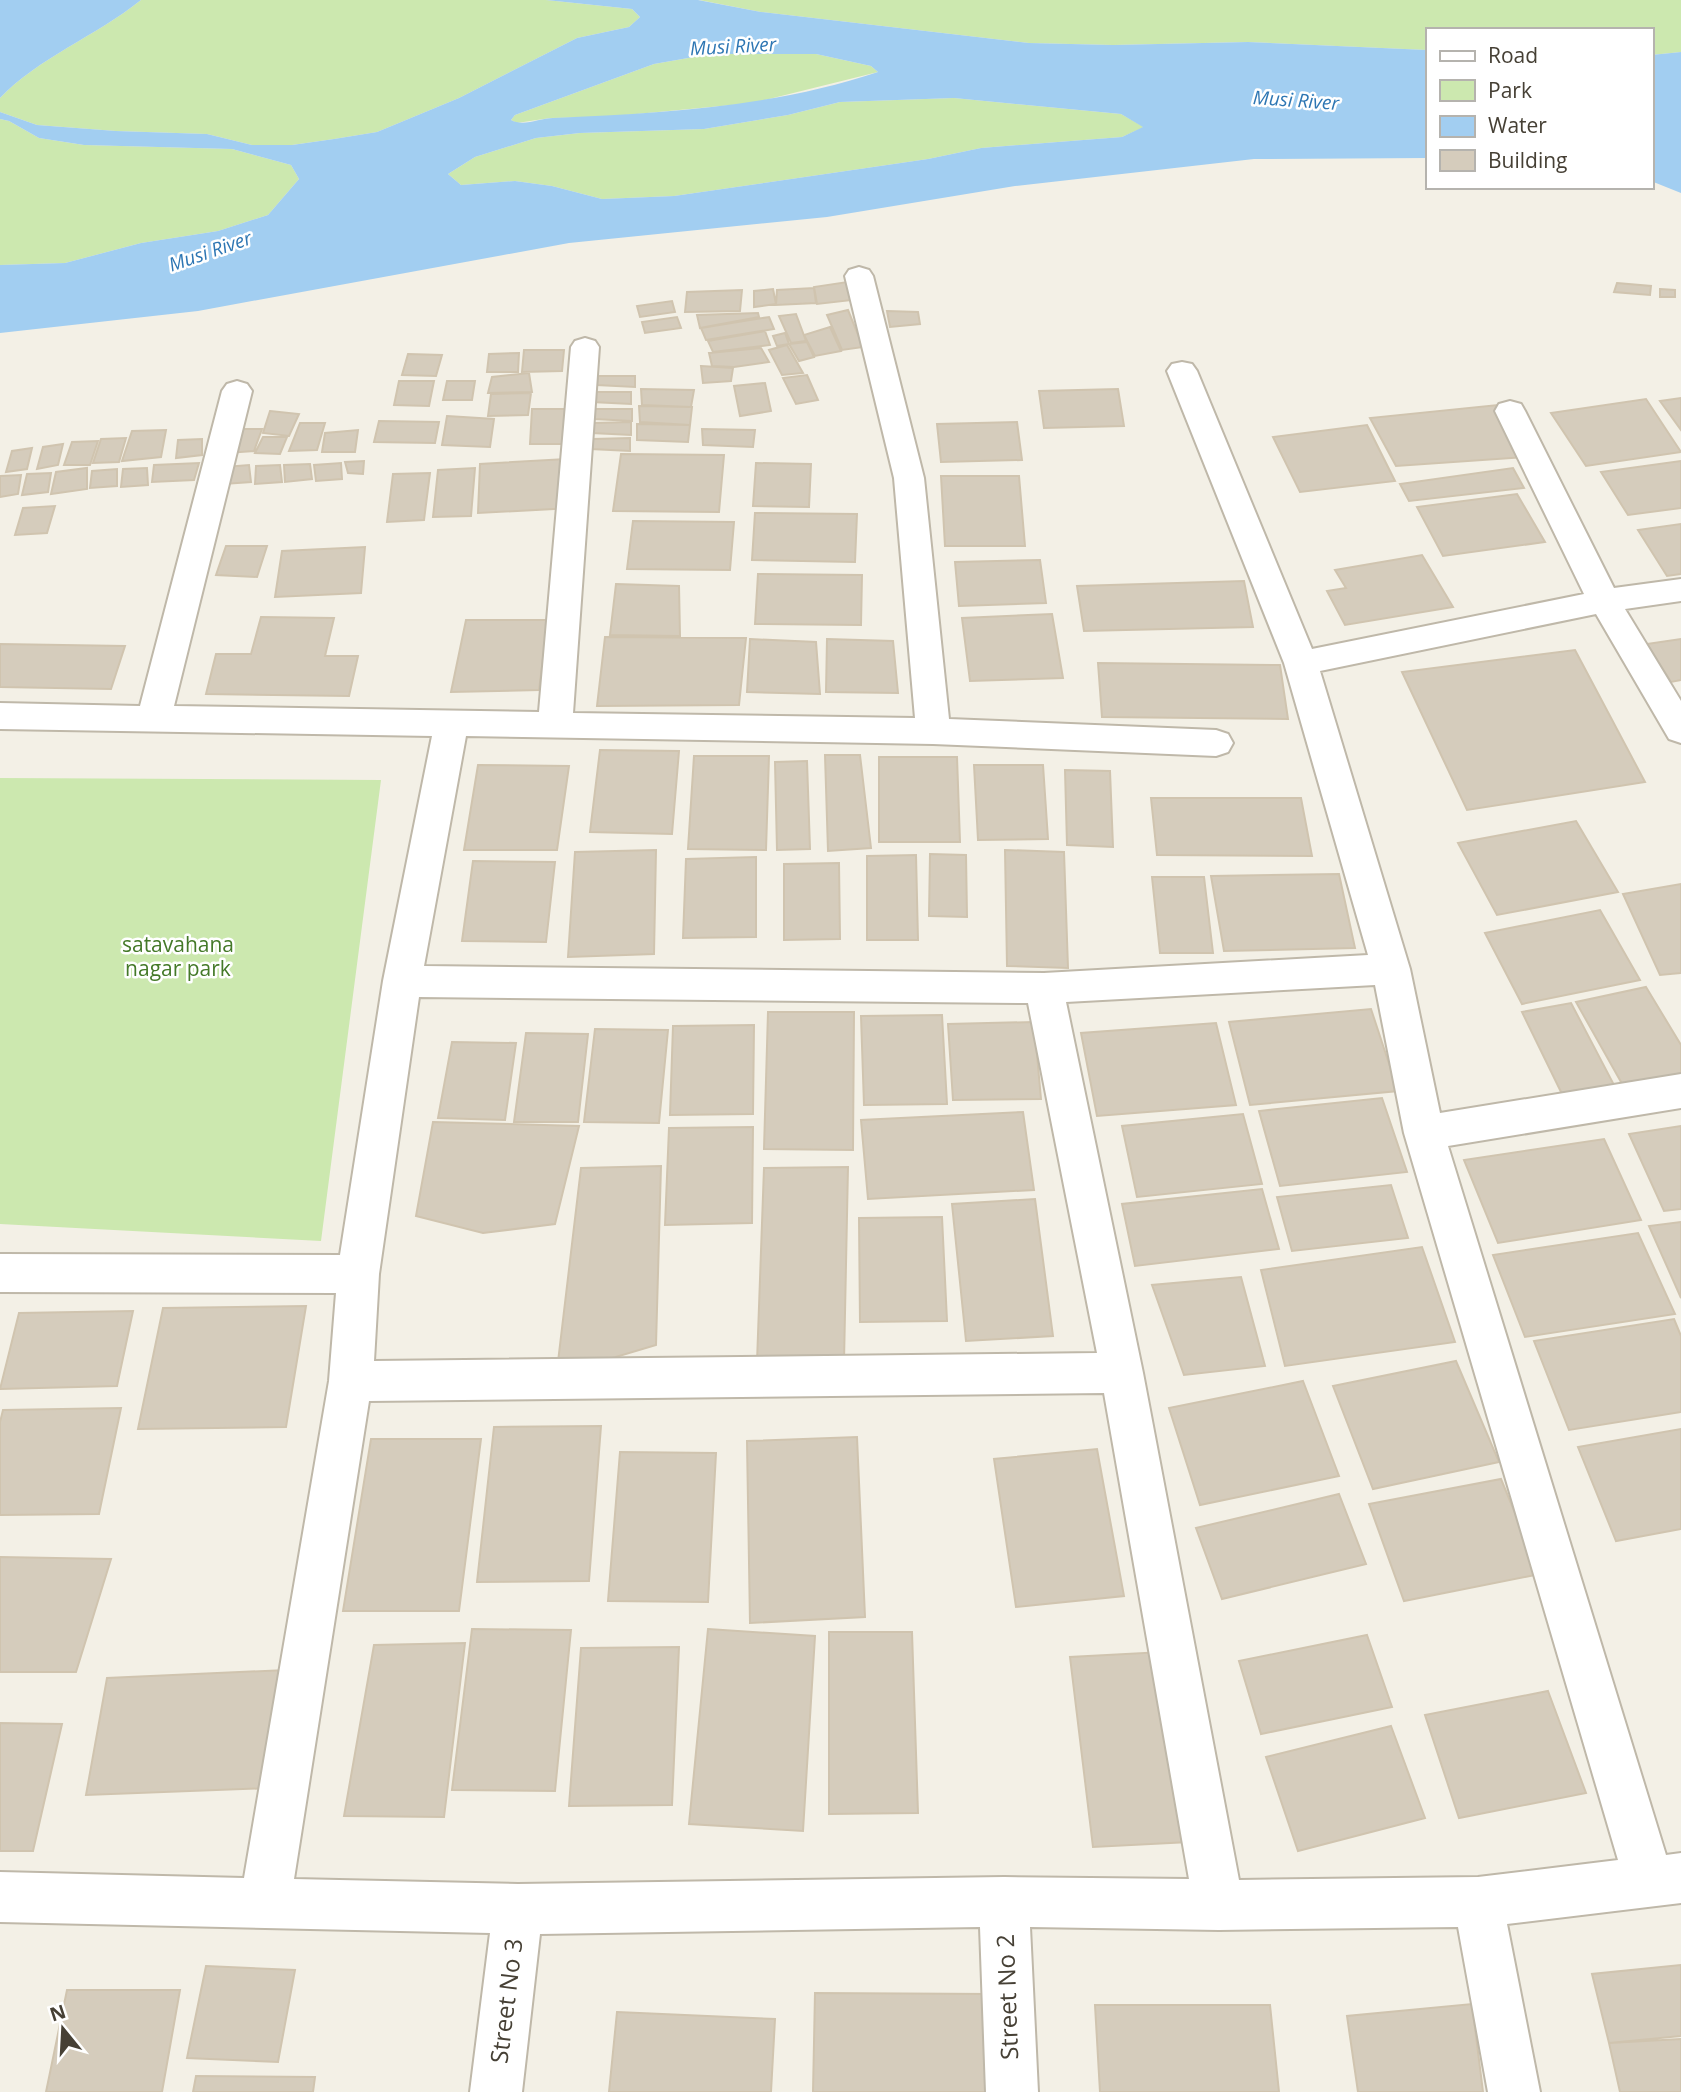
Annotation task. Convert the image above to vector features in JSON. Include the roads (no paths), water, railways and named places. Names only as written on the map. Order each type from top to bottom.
[{"type":"street","points":[[859,276],[909,478],[933,731]]},
{"type":"street","points":[[555,725],[585,346]]},
{"type":"street","points":[[0,1897],[518,1909],[1004,1902],[1219,1905],[1478,1902],[1666,1880],[1424,1133],[1391,969],[1301,663],[1182,371]]},
{"type":"street","points":[[154,719],[237,391]]},
{"type":"street","points":[[1510,411],[1604,601],[1681,730]]},
{"type":"street","points":[[1301,663],[1604,601],[1681,590]]},
{"type":"street","points":[[0,716],[933,731],[1216,743]]},
{"type":"street","points":[[265,1903],[351,1381],[358,1274],[402,981],[451,724]]},
{"type":"street","points":[[402,981],[1044,988],[1391,969]]},
{"type":"street","points":[[1044,988],[1122,1373],[1219,1905]]},
{"type":"street","points":[[1424,1133],[1681,1091]]},
{"type":"street","points":[[0,1273],[358,1274]]},
{"type":"street","points":[[351,1381],[1122,1373]]},
{"type":"street","name":"Street No 2","points":[[1004,1902],[1012,2092]]},
{"type":"street","points":[[1478,1902],[1514,2092]]},
{"type":"street","name":"Street No 3","points":[[496,2092],[518,1909]]},
{"type":"water","points":[[0,0],[141,0],[49,59],[0,98]]},
{"type":"water","name":"Musi River","points":[[546,0],[698,0],[761,12],[1029,43],[1113,45],[1248,42],[1426,50],[1426,158],[1254,159],[1015,186],[827,217],[569,243],[198,311],[0,333],[0,265],[65,263],[141,243],[218,231],[268,215],[299,179],[291,165],[232,149],[84,145],[39,138],[9,121],[0,119],[0,112],[37,125],[207,134],[252,145],[292,145],[377,132],[459,98],[577,38],[629,27],[640,17],[632,9]],"holes":[[[711,54],[816,54],[871,66],[878,72],[839,84],[758,101],[635,114],[548,118],[526,122],[511,120],[515,115],[654,64]],[[954,98],[1121,114],[1143,127],[1122,137],[981,148],[928,159],[674,196],[602,199],[552,186],[515,181],[461,185],[448,174],[475,157],[536,138],[580,133],[704,129],[788,115],[840,102]]]},
{"type":"water","points":[[1681,52],[1681,193],[1653,182],[1653,55]]},
{"type":"park label","name":"satavahana nagar park","points":[[178,957]]}]
